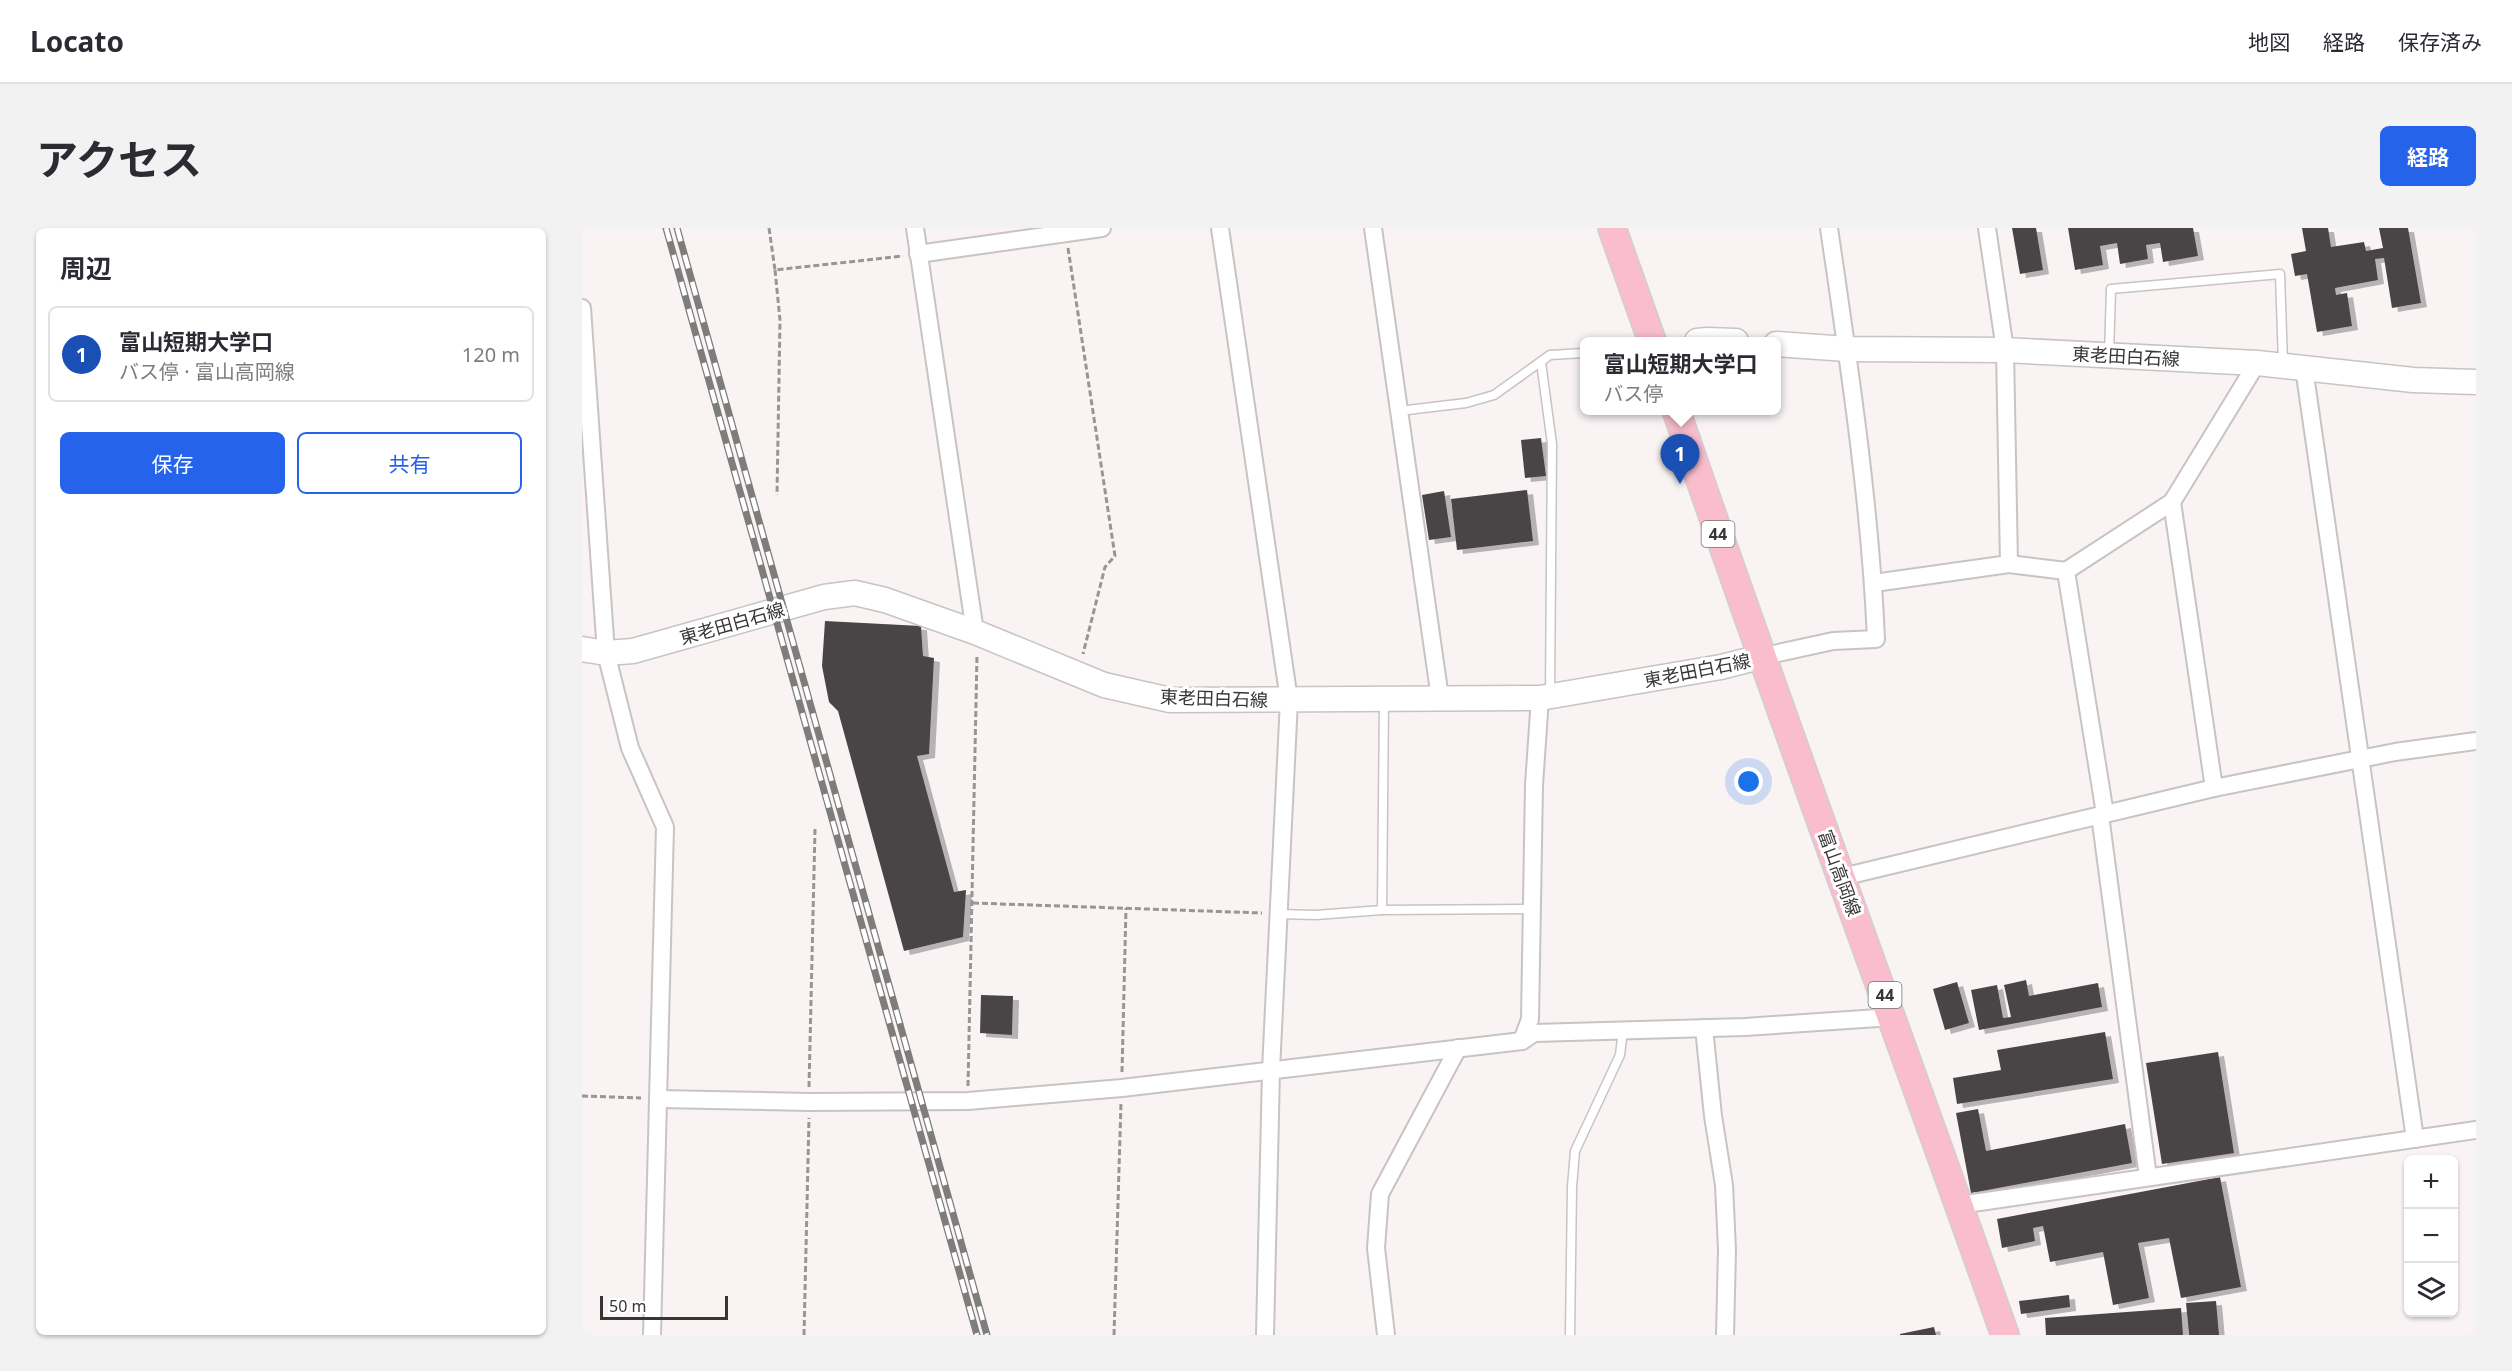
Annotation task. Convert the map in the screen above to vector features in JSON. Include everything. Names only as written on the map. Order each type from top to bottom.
[{"type":"main road","points":[[1612,228],[1650,337]]},
{"type":"main road","name":"東老田白石線","points":[[1781,344],[1846,349],[2005,350],[2257,363],[2413,380],[2476,382]]},
{"type":"main road","name":"富山高岡線","points":[[1677,415],[1760,657],[1893,1017],[2005,1335]]},
{"type":"main road","name":"東老田白石線","points":[[582,649],[606,653],[633,651],[825,597],[855,594],[885,600],[975,632],[1104,685],[1170,700],[1545,697],[1721,667],[1760,657]]},
{"type":"street","points":[[915,228],[975,632]]},
{"type":"street","points":[[918,254],[1102,228]]},
{"type":"street","points":[[1220,228],[1288,700],[1271,1070],[1265,1335]]},
{"type":"street","points":[[1373,228],[1440,698]]},
{"type":"street","points":[[1760,657],[1833,641],[1876,639],[1874,583],[1829,228]]},
{"type":"street","points":[[1987,228],[2005,350],[2009,564]]},
{"type":"street","points":[[582,308],[606,653],[630,748],[665,827],[652,1335]]},
{"type":"street","points":[[1874,583],[2009,564],[2066,571],[2172,502],[2257,363]]},
{"type":"street","points":[[2293,367],[2360,759],[2415,1139]]},
{"type":"street","points":[[2172,502],[2214,788]]},
{"type":"street","points":[[2066,571],[2102,814],[2148,1177]]},
{"type":"street","points":[[1522,1041],[1530,1019],[1534,785],[1545,697]]},
{"type":"street","points":[[1842,877],[2214,788],[2360,759],[2476,741]]},
{"type":"street","points":[[658,1099],[809,1102],[968,1101],[1122,1088],[1522,1041],[1534,1033],[1704,1028],[1893,1017]]},
{"type":"street","points":[[1704,1028],[1713,1116],[1724,1185],[1727,1250],[1725,1335]]},
{"type":"street","points":[[1386,1335],[1376,1248],[1380,1194],[1458,1048]]},
{"type":"street","points":[[1959,1205],[2476,1130]]},
{"type":"lane","points":[[2109,355],[2111,289],[2280,274],[2293,367]]},
{"type":"lane","points":[[1399,411],[1466,403],[1494,395],[1550,355],[1580,353]]},
{"type":"lane","points":[[1541,362],[1552,444],[1545,697]]},
{"type":"lane","points":[[1382,910],[1384,699]]},
{"type":"lane","points":[[1278,914],[1316,915],[1382,910],[1532,909]]},
{"type":"lane","points":[[1570,1335],[1572,1187],[1575,1151],[1620,1055],[1623,1030]]},
{"type":"path","points":[[769,228],[780,320],[777,495]]},
{"type":"path","points":[[1066,233],[1114,556],[1105,567],[1078,674]]},
{"type":"path","points":[[775,270],[918,254]]},
{"type":"path","points":[[968,1101],[979,669],[975,632]]},
{"type":"path","points":[[804,1335],[815,829]]},
{"type":"path","points":[[973,903],[1278,914]]},
{"type":"path","points":[[1114,1335],[1126,908]]},
{"type":"path","points":[[582,1096],[658,1099]]},
{"type":"building","points":[[2012,228],[2036,228],[2043,270],[2020,274]]},
{"type":"building","points":[[2068,228],[2193,228],[2198,256],[2163,262],[2160,243],[2146,245],[2148,259],[2120,264],[2117,243],[2100,246],[2103,265],[2075,270]]},
{"type":"building","points":[[2302,228],[2328,228],[2331,247],[2364,242],[2366,251],[2383,248],[2379,228],[2408,228],[2421,303],[2392,308],[2384,258],[2375,259],[2378,280],[2335,288],[2336,295],[2347,293],[2352,326],[2317,332],[2307,274],[2295,276],[2291,254],[2306,251]]},
{"type":"building","points":[[1541,438],[1546,476],[1525,478],[1521,440]]},
{"type":"building","points":[[1527,490],[1533,541],[1457,550],[1451,499]]},
{"type":"building","points":[[1444,491],[1451,537],[1429,540],[1422,495]]},
{"type":"building","points":[[825,621],[921,626],[923,656],[934,658],[929,754],[917,756],[954,892],[966,890],[963,937],[904,951],[838,711],[829,702],[822,666]]},
{"type":"building","points":[[2026,980],[2029,996],[2098,983],[2102,1007],[1979,1030],[1971,990],[1997,985],[2003,1018],[2011,1017],[2004,985]]},
{"type":"building","points":[[1957,982],[1969,1023],[1945,1030],[1933,989]]},
{"type":"building","points":[[981,995],[1013,996],[1012,1035],[980,1033]]},
{"type":"building","points":[[2105,1032],[2113,1079],[1957,1104],[1953,1078],[2001,1070],[1997,1050]]},
{"type":"building","points":[[2218,1052],[2234,1153],[2162,1164],[2146,1063]]},
{"type":"building","points":[[1978,1109],[1986,1151],[2125,1124],[2132,1163],[1971,1193],[1956,1113]]},
{"type":"building","points":[[2220,1177],[2241,1287],[2181,1298],[2169,1238],[2138,1243],[2149,1298],[2113,1305],[2103,1252],[2050,1262],[2043,1226],[2033,1228],[2035,1241],[2002,1248],[1997,1219]]},
{"type":"building","points":[[2069,1295],[2070,1307],[2021,1314],[2019,1301]]},
{"type":"building","points":[[2216,1301],[2219,1335],[2189,1335],[2186,1303]]},
{"type":"building","points":[[2181,1308],[2183,1335],[2046,1335],[2045,1318]]},
{"type":"building","points":[[1934,1327],[1936,1335],[1900,1335],[1900,1334]]},
{"type":"railway","points":[[666,228],[977,1335]]},
{"type":"railway","points":[[677,228],[987,1335]]},
{"type":"place","name":"富山短期大学口","points":[[1680,484]]}]
